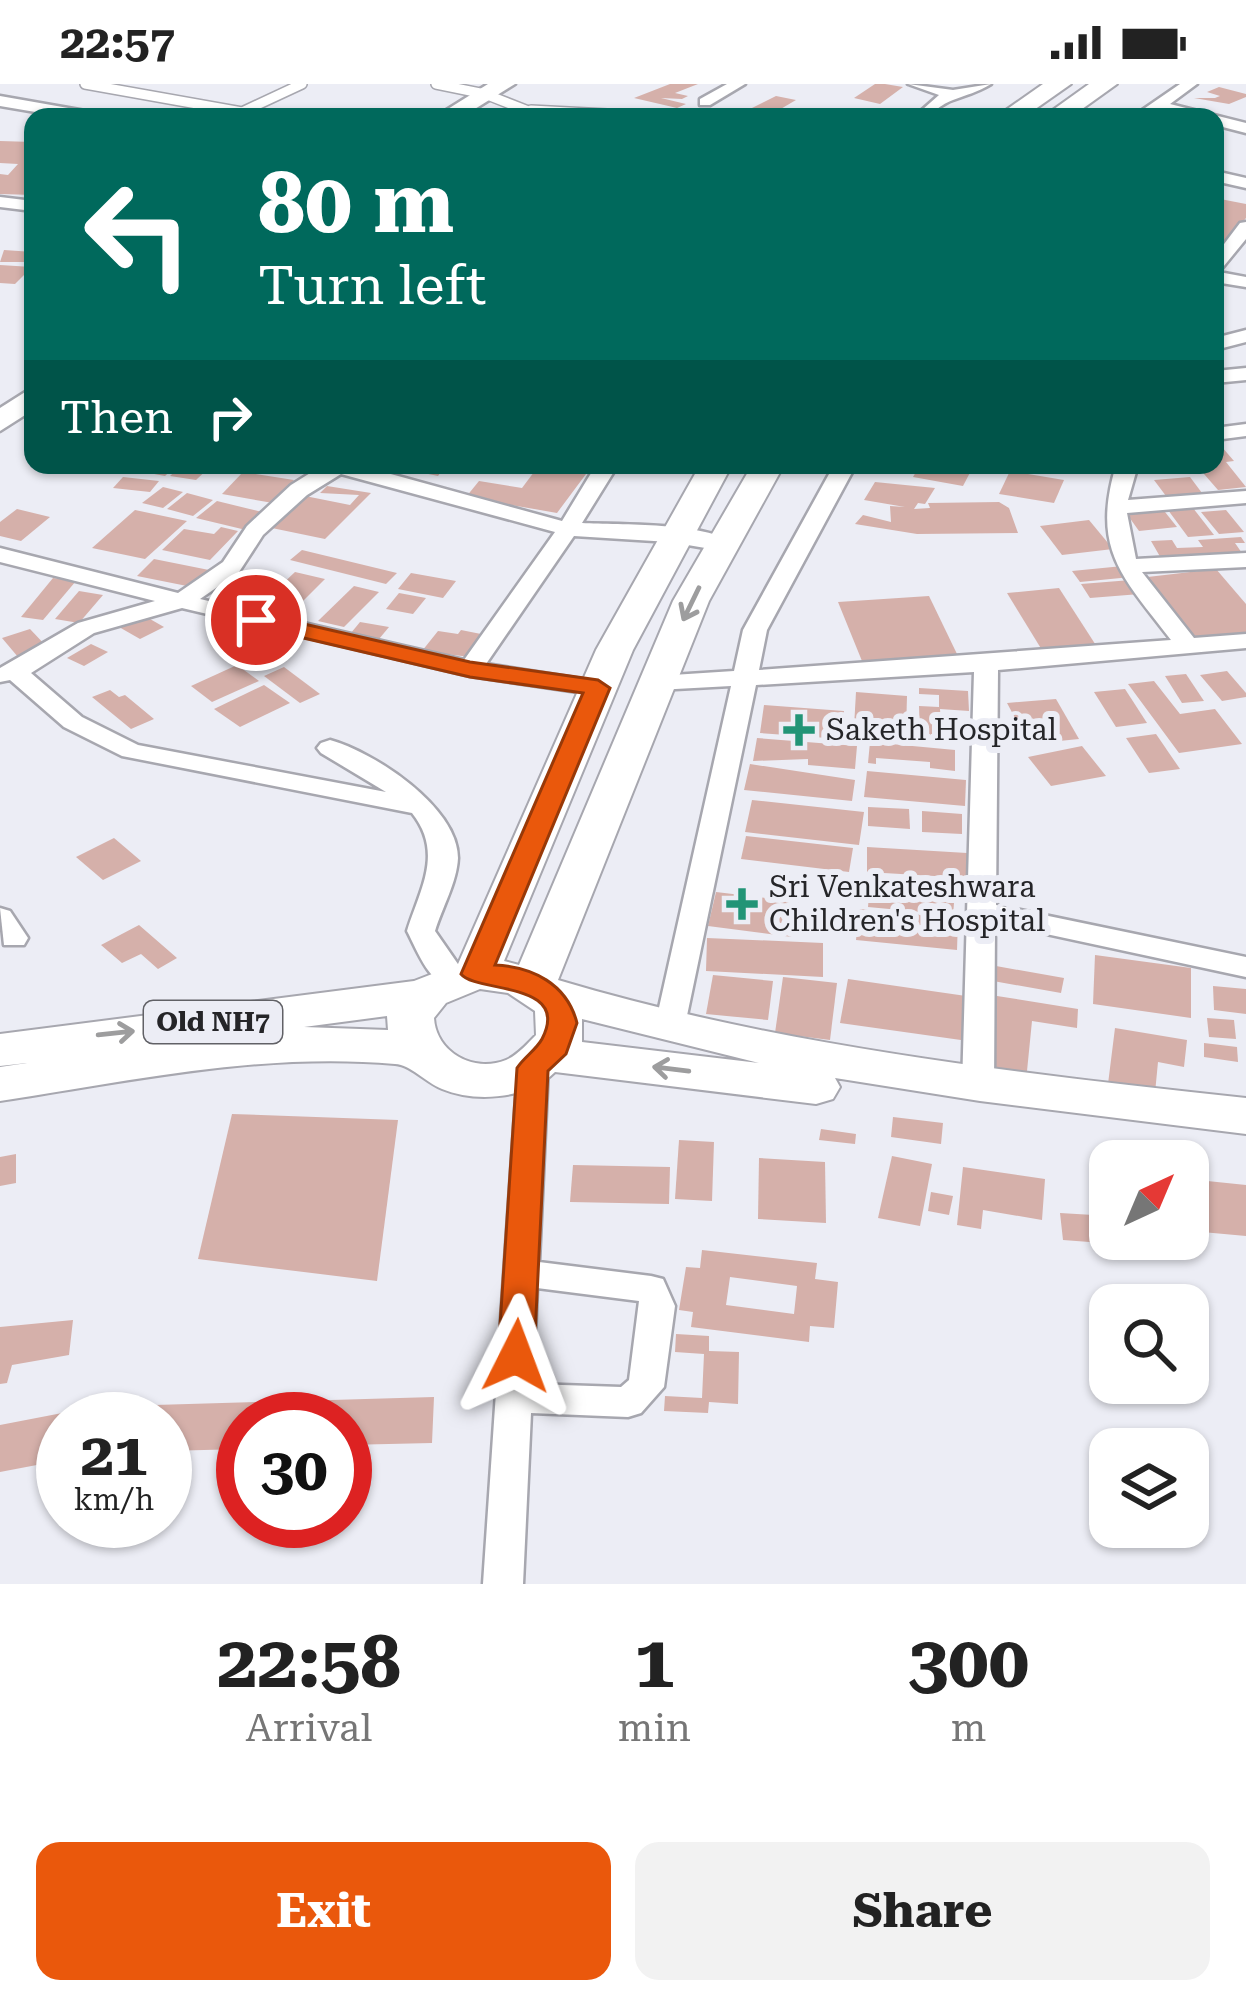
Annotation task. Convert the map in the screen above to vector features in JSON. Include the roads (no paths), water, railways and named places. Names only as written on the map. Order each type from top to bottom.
[{"type":"main road","points":[[1022,108],[1059,84]]},
{"type":"main road","points":[[1068,108],[1106,84]]},
{"type":"main road","points":[[414,1049],[409,1021],[452,983],[670,535],[710,474]]},
{"type":"main road","points":[[540,988],[691,601],[763,474]]},
{"type":"main road","name":"Old NH7","points":[[0,1050],[509,976],[540,988]]},
{"type":"main road","points":[[540,988],[669,1030],[777,1054],[978,1087],[1246,1116]]},
{"type":"main road","points":[[540,988],[562,1023],[560,1040],[541,1061]]},
{"type":"main road","name":"Old NH7","points":[[0,1084],[269,1044],[335,1042],[414,1049],[426,1063],[465,1079],[489,1080],[541,1061]]},
{"type":"main road","points":[[541,1061],[1246,1140]]},
{"type":"street","points":[[705,102],[737,84]]},
{"type":"street","points":[[915,84],[959,96]]},
{"type":"street","points":[[933,108],[945,98],[984,84]]},
{"type":"street","points":[[1152,108],[1190,84]]},
{"type":"street","points":[[462,108],[495,89]]},
{"type":"street","points":[[0,101],[40,108]]},
{"type":"street","points":[[1157,105],[1169,108]]},
{"type":"street","points":[[1224,260],[1246,227]]},
{"type":"street","points":[[0,422],[24,403]]},
{"type":"street","points":[[324,474],[255,531],[231,567],[182,601],[86,628],[8,674],[73,722],[131,751],[420,807]]},
{"type":"street","points":[[365,474],[568,529],[670,535],[724,544]]},
{"type":"street","points":[[470,669],[602,474]]},
{"type":"street","points":[[669,1030],[755,630],[840,474]]},
{"type":"street","points":[[1124,474],[1115,507],[1126,566],[1189,648]]},
{"type":"street","points":[[1115,507],[1246,497]]},
{"type":"street","points":[[0,555],[470,669],[598,688]]},
{"type":"street","points":[[1126,566],[1246,560]]},
{"type":"street","points":[[657,683],[986,664],[1246,641]]},
{"type":"street","points":[[978,1087],[986,664]]},
{"type":"street","points":[[330,748],[420,807],[439,829],[444,861],[422,932],[452,983]]},
{"type":"street","points":[[978,910],[1246,967]]},
{"type":"street","points":[[503,1584],[521,1273],[541,1061]]},
{"type":"street","points":[[514,1398],[628,1402],[646,1387],[658,1306],[652,1289],[521,1273]]},
{"type":"lane","points":[[86,84],[220,108]]},
{"type":"lane","points":[[251,108],[302,84]]},
{"type":"lane","points":[[436,84],[495,89],[526,108]]},
{"type":"place","name":"Saketh Hospital","points":[[799,730]]},
{"type":"place","name":"Sri Venkateshwara Children's Hospital","points":[[742,904]]}]
